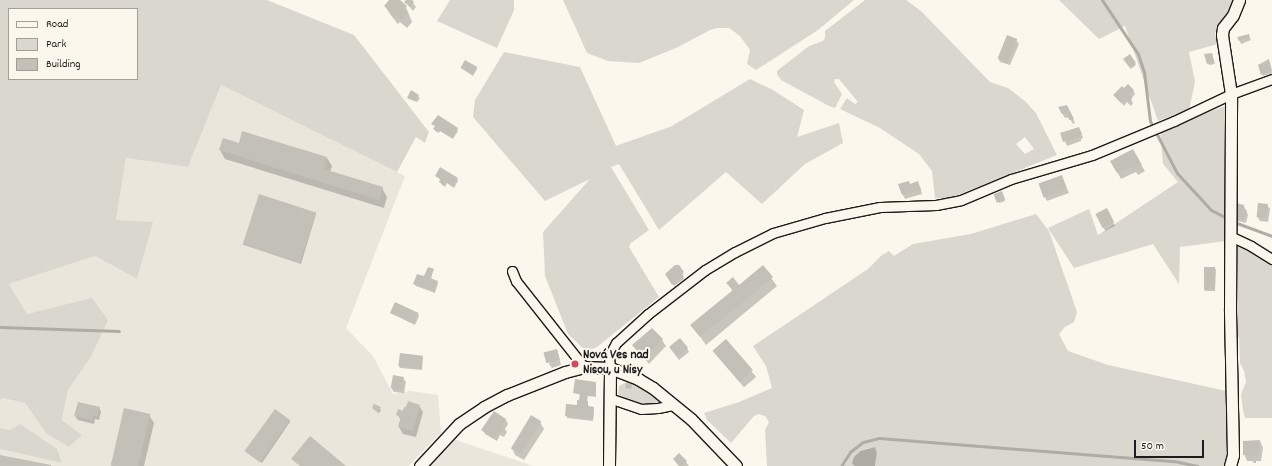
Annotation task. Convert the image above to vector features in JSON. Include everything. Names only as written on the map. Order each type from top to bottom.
[{"type":"street","points":[[1230,466],[1233,455],[1230,94],[1222,35],[1223,28],[1233,15],[1239,0]]},
{"type":"street","points":[[609,466],[609,356],[616,343],[648,314],[706,270],[735,252],[773,233],[825,218],[880,207],[936,205],[961,200],[1011,180],[1092,155],[1174,121],[1230,94],[1272,79]]},
{"type":"street","points":[[1230,236],[1251,246],[1272,259]]},
{"type":"street","points":[[512,271],[516,281],[584,367]]},
{"type":"street","points":[[420,466],[459,424],[484,407],[565,372],[584,367],[610,368],[638,379],[654,388],[691,419],[736,466]]},
{"type":"street","points":[[609,398],[641,409],[674,405]]},
{"type":"shaded area","points":[[221,85],[405,176],[346,328],[373,356],[393,394],[410,391],[438,395],[441,433],[408,466],[0,466],[0,449],[62,463],[10,430],[0,428],[0,401],[2,398],[25,403],[46,433],[82,435],[62,420],[68,390],[91,357],[91,299],[27,314],[9,284],[95,256],[137,279],[152,222],[116,220],[126,158],[188,167]]},
{"type":"shaded area","points":[[453,439],[533,466],[428,466]]},
{"type":"shaded area","points":[[875,447],[877,453],[875,466],[855,466],[852,464],[854,457],[860,451]]},
{"type":"green space","points":[[0,0],[267,0],[354,35],[429,132],[425,143],[416,137],[397,172],[221,85],[188,167],[126,158],[116,220],[153,222],[137,279],[95,256],[9,284],[27,314],[92,298],[108,320],[91,357],[68,390],[62,420],[82,435],[69,447],[46,433],[25,403],[2,398],[0,401]]},
{"type":"green space","points":[[450,0],[514,0],[514,10],[497,48],[437,21]]},
{"type":"green space","points":[[563,0],[854,0],[818,30],[756,70],[747,64],[750,50],[740,36],[729,28],[717,28],[710,30],[676,48],[639,63],[608,61],[587,53]]},
{"type":"green space","points":[[865,0],[906,0],[921,11],[990,82],[1008,88],[1025,101],[1036,113],[1057,155],[950,198],[935,198],[932,171],[919,154],[880,128],[840,109],[847,98],[855,104],[858,102],[839,79],[835,79],[834,82],[842,94],[835,108],[781,80],[777,74],[777,71],[809,46],[823,41],[825,38],[825,31]],"holes":[[[1025,137],[1034,149],[1025,154],[1016,144]]]},
{"type":"green space","points":[[1059,0],[1236,0],[1215,33],[1218,44],[1189,52],[1195,82],[1189,110],[1158,121],[1125,26],[1099,39]]},
{"type":"green space","points":[[504,52],[580,67],[616,146],[672,126],[750,79],[773,90],[804,110],[797,137],[839,123],[843,143],[805,164],[762,204],[726,172],[659,230],[619,164],[611,167],[649,230],[631,243],[629,247],[659,297],[597,347],[586,351],[568,334],[545,276],[543,232],[590,179],[545,201],[473,117],[475,100]]},
{"type":"green space","points":[[1225,106],[1226,241],[1180,247],[1179,284],[1153,244],[1074,268],[1048,228],[1089,209],[1098,235],[1178,182],[1163,164],[1160,130]]},
{"type":"green space","points":[[1036,214],[1049,231],[1077,312],[1074,322],[1065,327],[1059,334],[1068,351],[1108,365],[1231,392],[1229,436],[1225,466],[875,466],[877,453],[875,447],[859,451],[852,464],[855,466],[767,466],[765,430],[769,422],[765,416],[759,414],[754,416],[731,443],[707,420],[704,413],[739,402],[772,388],[766,366],[753,346],[868,269],[882,255],[889,251],[894,256],[913,244],[971,234]]},
{"type":"green space","points":[[1238,242],[1272,265],[1272,418],[1245,418],[1243,410],[1241,394],[1246,382],[1244,371],[1240,363],[1239,337],[1237,337],[1235,251],[1237,252]]},
{"type":"green space","points":[[629,381],[643,386],[662,402],[647,404],[632,402],[621,398],[618,393],[619,386]]},
{"type":"green space","points":[[20,424],[57,449],[62,463],[0,449],[0,428],[10,430]]},
{"type":"building","points":[[389,0],[400,0],[407,6],[404,9],[408,12],[402,20],[395,14],[393,16],[391,15],[392,13],[384,6]]},
{"type":"building","points":[[406,0],[412,0],[414,2],[410,7],[404,2]]},
{"type":"building","points":[[1249,34],[1250,38],[1238,41],[1237,37]]},
{"type":"building","points":[[1007,35],[1017,39],[1008,62],[998,58]]},
{"type":"building","points":[[1212,53],[1214,62],[1207,64],[1204,54]]},
{"type":"building","points":[[1130,54],[1136,63],[1130,68],[1123,59]]},
{"type":"building","points":[[1269,59],[1272,71],[1261,75],[1258,65]]},
{"type":"building","points":[[465,60],[477,67],[473,75],[460,68]]},
{"type":"building","points":[[1128,84],[1134,90],[1128,95],[1132,99],[1128,102],[1125,99],[1121,103],[1113,95],[1122,86],[1124,88]]},
{"type":"building","points":[[411,90],[419,95],[416,101],[407,98]]},
{"type":"building","points":[[1067,105],[1074,119],[1069,120],[1067,113],[1062,114],[1058,107]]},
{"type":"building","points":[[438,115],[458,128],[452,138],[439,130],[438,132],[433,129],[435,126],[431,124]]},
{"type":"building","points":[[1079,127],[1082,134],[1079,134],[1080,137],[1063,142],[1060,133]]},
{"type":"building","points":[[242,131],[327,157],[324,169],[383,187],[379,200],[219,150],[223,138],[239,143]]},
{"type":"building","points":[[1133,149],[1142,165],[1134,169],[1132,166],[1117,173],[1110,161]]},
{"type":"building","points":[[440,167],[458,178],[453,187],[446,182],[444,185],[439,182],[440,179],[435,176]]},
{"type":"building","points":[[1062,175],[1067,189],[1044,198],[1039,184]]},
{"type":"building","points":[[909,181],[910,184],[918,181],[921,190],[902,195],[898,184]]},
{"type":"building","points":[[1002,191],[1005,199],[997,203],[994,194]]},
{"type":"building","points":[[259,194],[316,213],[300,263],[243,244]]},
{"type":"building","points":[[1236,203],[1244,205],[1244,210],[1247,210],[1244,219],[1234,217]]},
{"type":"building","points":[[1258,203],[1268,204],[1266,218],[1257,217]]},
{"type":"building","points":[[1107,208],[1114,222],[1103,228],[1095,214]]},
{"type":"building","points":[[675,265],[679,265],[684,272],[681,273],[684,277],[672,285],[665,274]]},
{"type":"building","points":[[763,265],[773,277],[700,337],[690,325],[733,290],[726,283],[733,277],[739,285]]},
{"type":"building","points":[[428,267],[434,269],[430,278],[438,281],[434,291],[413,284],[417,274],[424,276]]},
{"type":"building","points":[[1204,267],[1215,267],[1215,289],[1204,289]]},
{"type":"building","points":[[395,302],[419,313],[413,324],[390,313]]},
{"type":"building","points":[[652,328],[663,339],[644,358],[632,345]]},
{"type":"building","points":[[680,338],[688,348],[677,357],[669,347]]},
{"type":"building","points":[[726,339],[753,370],[739,382],[712,351]]},
{"type":"building","points":[[557,349],[560,360],[546,363],[543,353]]},
{"type":"building","points":[[400,353],[423,356],[421,369],[398,366]]},
{"type":"building","points":[[393,375],[404,377],[402,390],[391,388]]},
{"type":"building","points":[[575,379],[596,382],[595,396],[587,395],[586,401],[588,401],[588,406],[594,407],[593,419],[565,416],[566,404],[577,405],[577,400],[579,400],[580,394],[573,393]]},
{"type":"building","points":[[626,383],[632,384],[631,389],[625,388]]},
{"type":"building","points":[[408,401],[420,405],[413,431],[398,427],[401,416],[396,415],[398,409],[403,411]]},
{"type":"building","points":[[78,402],[100,407],[97,416],[93,415],[92,420],[74,416]]},
{"type":"building","points":[[374,404],[381,407],[378,412],[372,408]]},
{"type":"building","points":[[124,408],[150,414],[138,466],[111,465]]},
{"type":"building","points":[[275,409],[290,420],[260,462],[244,451]]},
{"type":"building","points":[[494,411],[506,419],[502,425],[505,427],[501,433],[498,432],[494,438],[481,430]]},
{"type":"building","points":[[531,415],[541,421],[521,455],[511,448]]},
{"type":"building","points":[[310,436],[346,466],[300,466],[291,459]]},
{"type":"building","points":[[1260,440],[1258,454],[1249,457],[1249,454],[1243,455],[1243,441]]},
{"type":"building","points":[[679,453],[687,461],[682,466],[680,466],[673,459]]},
{"type":"building","points":[[0,455],[51,465],[51,466],[0,466]]},
{"type":"waterway","points":[[1102,0],[1138,54],[1144,72],[1150,121],[1177,173],[1211,210],[1227,218]]},
{"type":"waterway","points":[[1234,222],[1272,236]]},
{"type":"waterway","points":[[0,327],[119,331]]},
{"type":"waterway","points":[[841,466],[850,452],[863,442],[879,438],[1174,461],[1197,466]]},
{"type":"place","name":"Nová Ves nad Nisou, u Nisy","points":[[575,364]]}]
